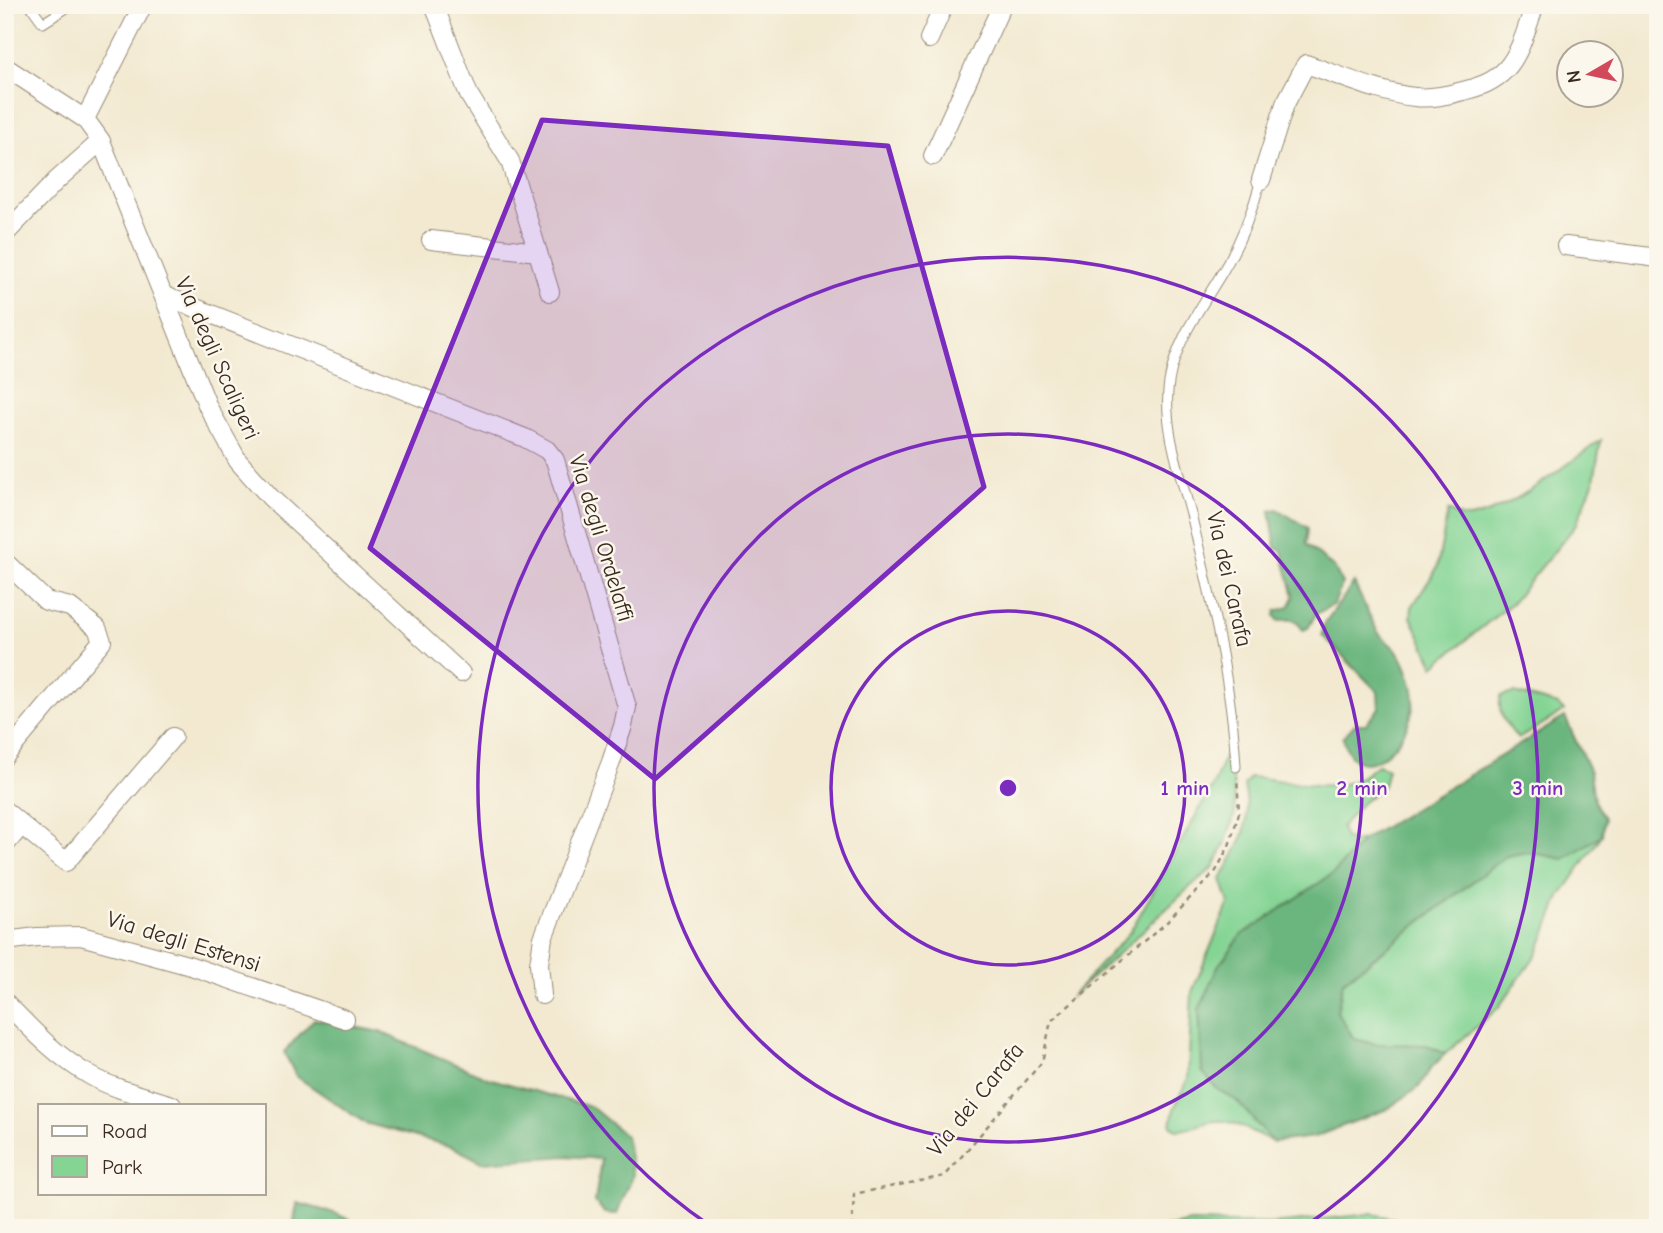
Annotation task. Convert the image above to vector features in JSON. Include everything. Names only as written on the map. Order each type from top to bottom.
[{"type":"street","points":[[85,119],[143,5]]},
{"type":"street","points":[[434,5],[469,95],[510,161],[550,292]]},
{"type":"street","points":[[929,39],[944,5]]},
{"type":"street","points":[[933,156],[1002,5]]},
{"type":"street","name":"Via dei Carafa","points":[[1261,180],[1285,104],[1306,64],[1394,93],[1417,97],[1442,96],[1477,88],[1507,68],[1515,56],[1535,5]]},
{"type":"street","name":"Via degli Scaligeri","points":[[5,67],[85,119],[101,141],[208,407],[238,461],[271,498],[461,673]]},
{"type":"street","points":[[5,234],[57,180],[101,141]]},
{"type":"street","points":[[430,240],[538,252]]},
{"type":"street","points":[[1566,246],[1658,258]]},
{"type":"street","name":"Via degli Ordelaffi","points":[[163,295],[525,438],[547,450],[555,460],[627,707],[611,762],[543,938],[539,964],[542,995]]},
{"type":"street","points":[[5,562],[46,601],[70,607],[97,628],[102,641],[5,756]]},
{"type":"street","points":[[5,811],[66,862],[173,737]]},
{"type":"street","points":[[5,845],[22,825]]},
{"type":"street","name":"Via degli Estensi","points":[[5,942],[81,936],[210,972],[345,1019]]},
{"type":"street","points":[[5,1002],[60,1056],[90,1076],[169,1104]]},
{"type":"lane","points":[[30,5],[43,23],[68,7]]},
{"type":"lane","name":"Via dei Carafa","points":[[1236,767],[1225,667],[1173,440],[1168,393],[1175,359],[1183,340],[1234,251],[1261,180]]},
{"type":"path","name":"Via dei Carafa","points":[[852,1228],[854,1194],[945,1176],[1042,1062],[1051,1021],[1166,923],[1216,871],[1229,846],[1239,813],[1236,767]]},
{"type":"highlighted area","points":[[542,120],[888,146],[984,487],[655,779],[370,548]]},
{"type":"green space","points":[[1601,440],[1594,480],[1576,525],[1512,603],[1434,666],[1411,617],[1412,607],[1437,568],[1448,511],[1467,518],[1506,505]]},
{"type":"green space","points":[[1277,509],[1308,528],[1306,544],[1335,569],[1342,584],[1334,604],[1316,614],[1308,628],[1303,630],[1295,622],[1279,621],[1275,616],[1276,611],[1289,607],[1294,597],[1282,551],[1276,548],[1270,511]]},
{"type":"green space","points":[[1354,583],[1378,632],[1402,659],[1413,690],[1413,708],[1407,725],[1398,741],[1386,754],[1373,762],[1361,762],[1350,755],[1343,737],[1355,724],[1366,724],[1379,708],[1378,692],[1322,635],[1324,624]]},
{"type":"green space","points":[[1514,693],[1558,705],[1564,711],[1518,739],[1500,708],[1501,696]]},
{"type":"green space","points":[[1565,717],[1590,772],[1594,801],[1604,818],[1602,835],[1564,859],[1528,852],[1506,856],[1343,981],[1337,1012],[1354,1039],[1375,1044],[1427,1045],[1445,1054],[1431,1068],[1419,1087],[1387,1109],[1314,1137],[1273,1142],[1237,1101],[1217,1089],[1202,1071],[1199,1010],[1218,966],[1242,935],[1334,873],[1363,840]]},
{"type":"green space","points":[[1225,755],[1233,779],[1235,813],[1225,844],[1213,868],[1070,998],[1130,932],[1215,782]]},
{"type":"green space","points":[[1377,765],[1388,769],[1384,785],[1361,804],[1341,827],[1345,838],[1355,842],[1363,840],[1334,873],[1242,935],[1217,1089],[1237,1101],[1273,1142],[1245,1128],[1222,1121],[1177,1130],[1171,1125],[1174,1109],[1188,1078],[1192,992],[1229,903],[1221,879],[1239,845],[1246,824],[1244,785],[1250,777],[1316,785],[1342,784],[1357,780]]},
{"type":"green space","points":[[1602,835],[1560,897],[1538,952],[1498,1008],[1445,1054],[1427,1045],[1375,1044],[1354,1039],[1337,1012],[1343,982],[1506,856],[1528,852],[1564,859]]},
{"type":"green space","points":[[314,1019],[380,1032],[488,1078],[591,1107],[626,1136],[633,1175],[617,1214],[605,1213],[595,1202],[601,1159],[567,1156],[482,1162],[453,1147],[365,1123],[296,1076],[284,1052]]},
{"type":"green space","points":[[297,1203],[334,1213],[368,1228],[293,1228]]},
{"type":"green space","points":[[1372,1214],[1406,1221],[1414,1228],[1162,1228],[1191,1222],[1273,1224]]}]
